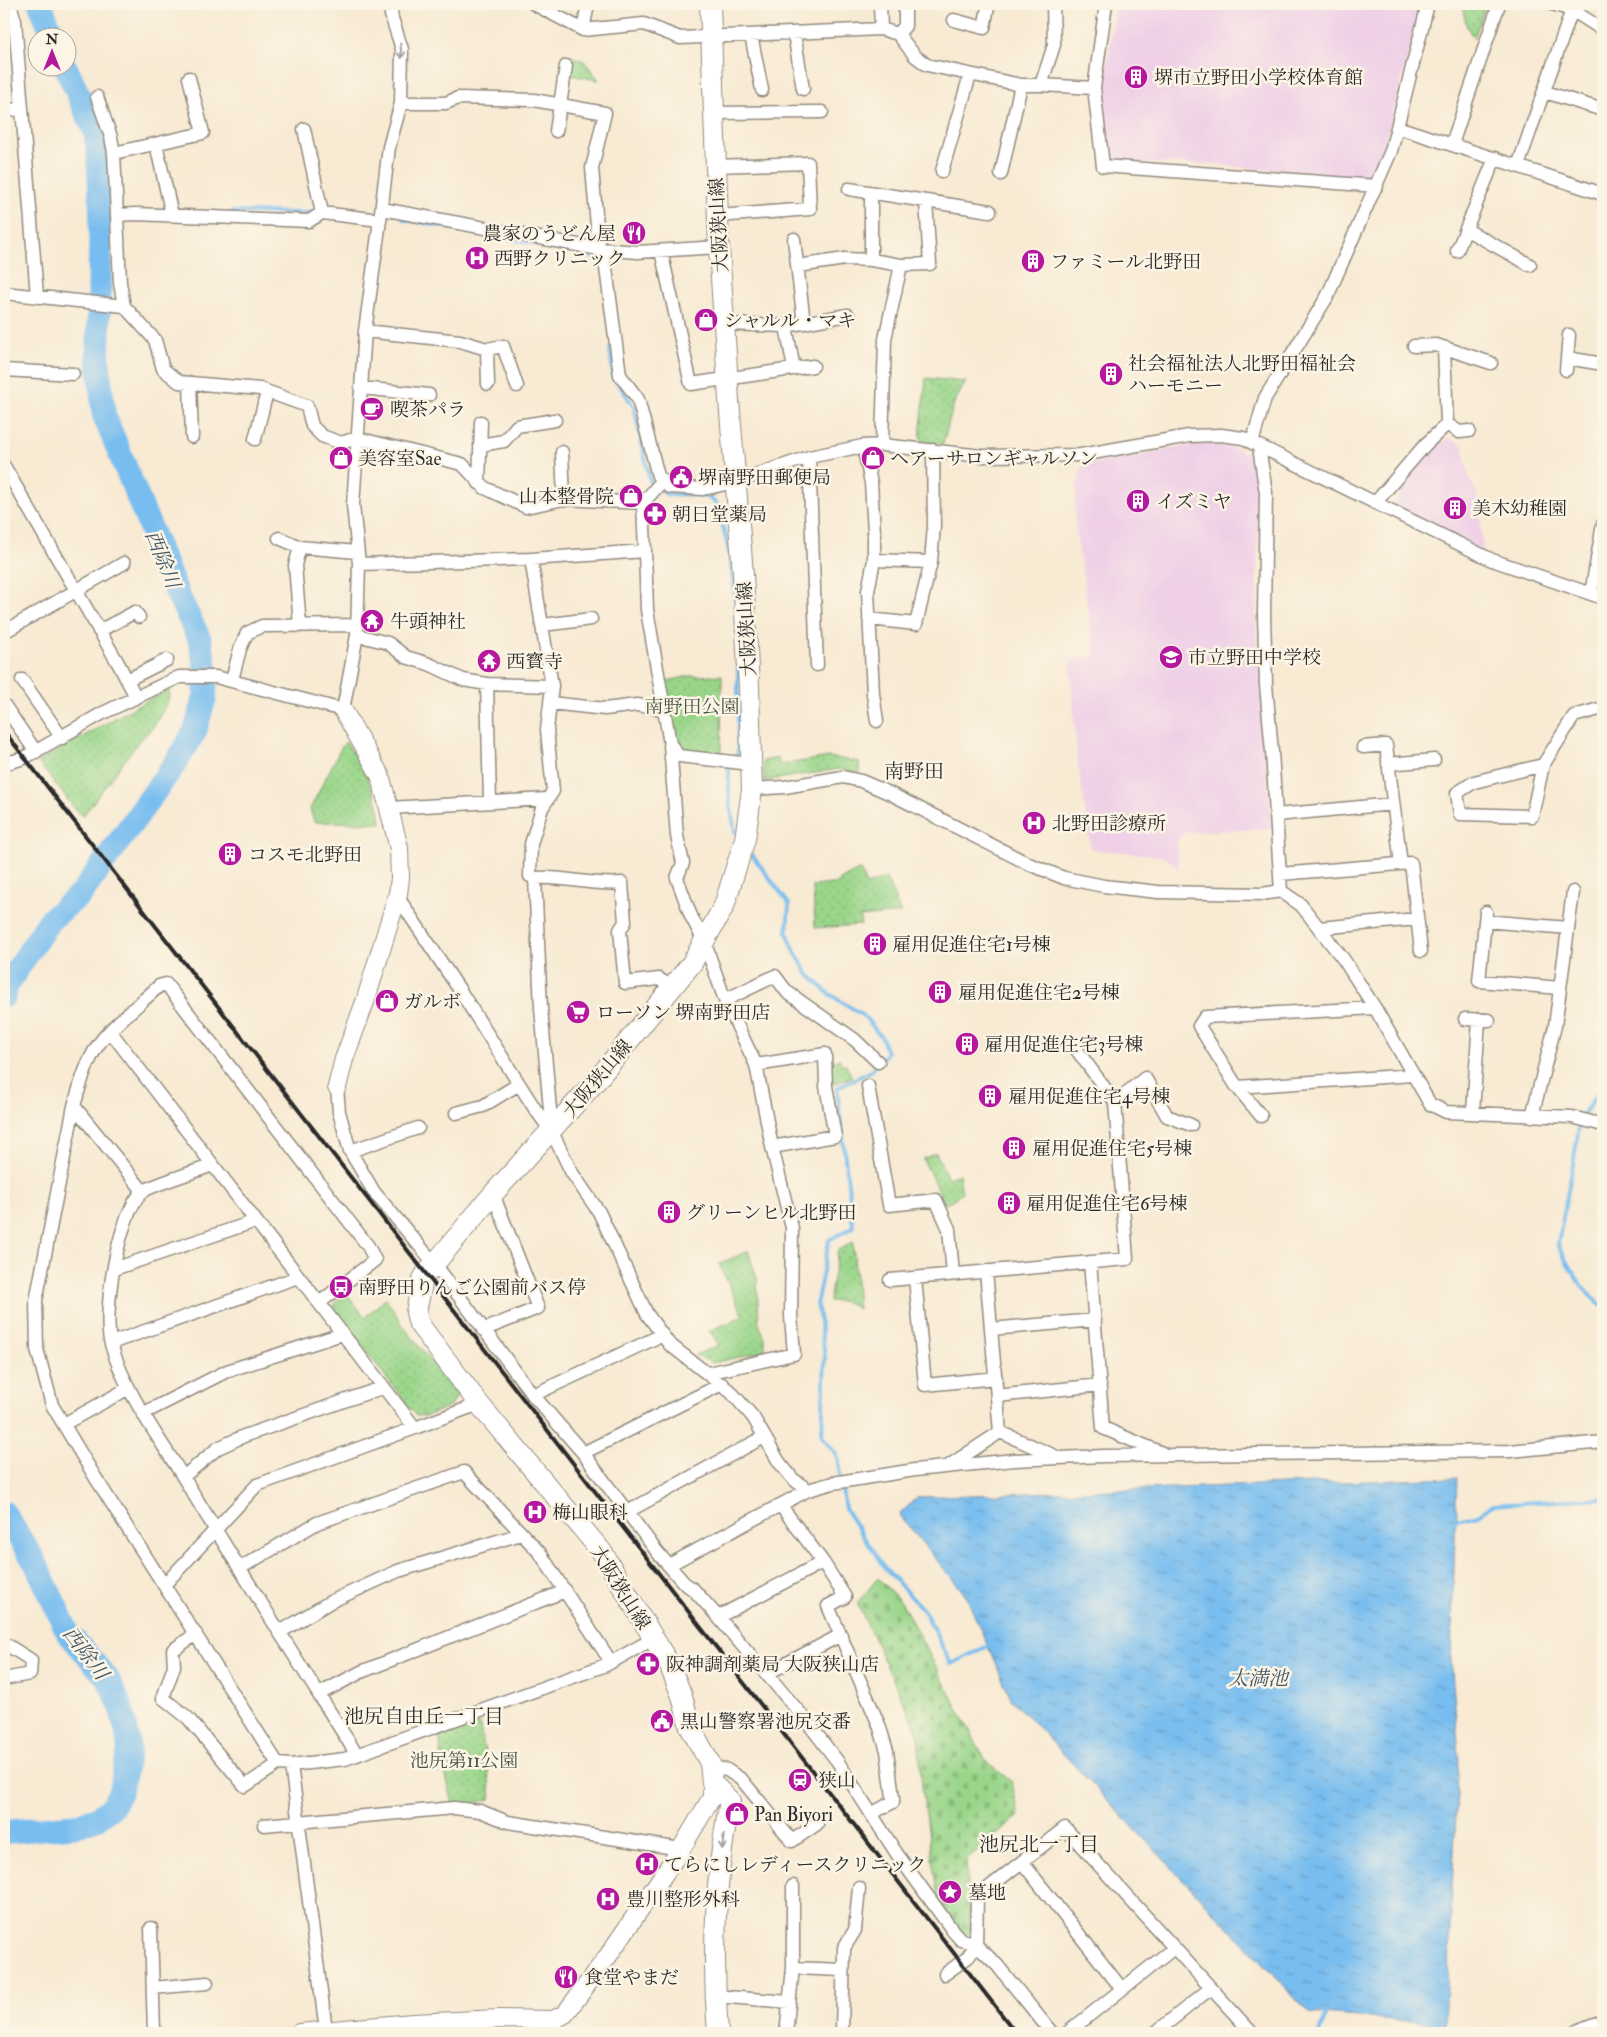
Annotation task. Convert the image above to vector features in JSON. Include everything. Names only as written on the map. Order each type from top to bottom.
[{"type":"main road","name":"大阪狭山線","points":[[710,4],[715,166],[727,379],[743,574],[752,764],[752,789],[745,839],[724,906],[692,963],[552,1132],[493,1194],[434,1264],[423,1279],[416,1312],[418,1324],[479,1404],[602,1552],[669,1664],[682,1696],[690,1727],[712,1775],[730,1801],[724,1829],[714,1951],[718,2033]]},
{"type":"street","points":[[10,4],[15,21],[37,296]]},
{"type":"street","points":[[392,4],[391,15],[402,48],[401,103],[389,147],[365,331],[362,388],[356,438],[353,505],[358,558],[357,630],[343,710],[380,775],[399,848],[400,878],[397,896],[365,1002],[344,1059],[338,1087],[339,1112],[350,1151],[374,1192],[434,1264],[482,1330],[583,1453],[669,1565],[768,1673],[838,1762],[897,1854],[953,1931],[961,1940],[976,1945],[997,1965],[1052,2033]]},
{"type":"street","points":[[534,4],[583,30],[644,24],[680,38],[881,29],[898,34],[915,56],[927,65],[1021,85],[1094,88]]},
{"type":"street","points":[[583,30],[588,4]]},
{"type":"street","points":[[880,4],[881,29]]},
{"type":"street","points":[[898,34],[906,26],[905,4]]},
{"type":"street","points":[[954,20],[984,28],[988,7],[991,4]]},
{"type":"street","points":[[1041,85],[1054,45],[1053,4]]},
{"type":"street","points":[[1106,4],[1094,88],[1103,166],[1376,186]]},
{"type":"street","points":[[1281,891],[1266,685],[1264,613],[1266,493],[1256,445],[1265,398],[1327,297],[1391,151],[1428,4]]},
{"type":"street","points":[[1452,144],[1499,4]]},
{"type":"street","points":[[1552,4],[1573,7],[1603,30]]},
{"type":"street","points":[[1518,166],[1573,7]]},
{"type":"street","points":[[794,33],[803,90]]},
{"type":"street","points":[[751,35],[762,90]]},
{"type":"street","points":[[556,131],[566,66]]},
{"type":"street","points":[[942,171],[970,75]]},
{"type":"street","points":[[114,153],[203,133],[189,78]]},
{"type":"street","points":[[1001,174],[1021,85]]},
{"type":"street","points":[[1545,92],[1603,110]]},
{"type":"street","points":[[97,97],[111,137],[114,153],[121,306]]},
{"type":"street","points":[[401,103],[446,103],[458,98],[534,100],[606,113],[592,168],[599,249],[606,268],[620,375],[638,399],[658,476],[669,487],[703,489],[735,482],[809,457],[862,446],[882,444],[982,456],[1081,455],[1189,436],[1221,435],[1243,438],[1492,560],[1597,596],[1603,524]]},
{"type":"street","points":[[4,110],[22,109]]},
{"type":"street","points":[[714,113],[822,112]]},
{"type":"street","points":[[1397,127],[1603,194]]},
{"type":"street","points":[[304,129],[322,213]]},
{"type":"street","points":[[156,144],[172,215]]},
{"type":"street","points":[[1457,251],[1495,158]]},
{"type":"street","points":[[715,166],[808,163],[810,209],[718,216]]},
{"type":"street","points":[[849,189],[990,211]]},
{"type":"street","points":[[871,193],[871,260]]},
{"type":"street","points":[[798,266],[845,259],[871,260],[901,265],[930,264],[926,202]]},
{"type":"street","points":[[117,215],[172,215],[309,221],[322,213],[381,214],[599,249],[638,252],[720,247]]},
{"type":"street","points":[[1467,230],[1530,265]]},
{"type":"street","points":[[794,239],[804,323]]},
{"type":"street","points":[[661,251],[691,384],[813,366]]},
{"type":"street","points":[[882,444],[886,340],[901,265]]},
{"type":"street","points":[[4,292],[121,306],[155,340],[162,368],[179,382],[260,389],[308,406],[312,426],[322,436],[341,442],[356,438],[462,464],[485,488],[526,507],[564,499],[643,503]]},
{"type":"street","points":[[724,324],[786,326],[848,315]]},
{"type":"street","points":[[786,326],[794,369]]},
{"type":"street","points":[[365,331],[460,342],[487,349],[504,346],[517,386]]},
{"type":"street","points":[[1569,335],[1567,364],[1603,364]]},
{"type":"street","points":[[1414,346],[1436,345],[1491,363]]},
{"type":"street","points":[[1375,503],[1425,445],[1446,424],[1444,348]]},
{"type":"street","points":[[487,349],[488,384]]},
{"type":"street","points":[[4,370],[73,374]]},
{"type":"street","points":[[190,383],[192,437]]},
{"type":"street","points":[[362,388],[429,395]]},
{"type":"street","points":[[255,439],[267,392]]},
{"type":"street","points":[[480,445],[504,441],[517,426],[555,420]]},
{"type":"street","points":[[479,483],[481,422]]},
{"type":"street","points":[[1446,424],[1459,432],[1468,431]]},
{"type":"street","points":[[862,446],[871,483],[874,560],[868,591],[873,694],[877,721]]},
{"type":"street","points":[[869,619],[916,624],[931,562],[934,525],[933,450]]},
{"type":"street","points":[[562,452],[564,499]]},
{"type":"street","points":[[809,457],[817,665]]},
{"type":"street","points":[[4,466],[136,697]]},
{"type":"street","points":[[662,481],[643,503],[647,610],[670,744],[676,836],[683,863],[677,878],[691,916],[704,941],[725,1000],[756,1065],[772,1147],[792,1228],[791,1316],[794,1354],[708,1373]]},
{"type":"street","points":[[279,538],[300,547],[358,558],[531,559],[645,551]]},
{"type":"street","points":[[300,547],[295,565],[300,626]]},
{"type":"street","points":[[531,559],[552,686],[547,730],[553,791],[542,808],[531,844],[530,876],[535,878],[553,877],[606,885],[622,883],[626,922],[620,930],[624,983],[659,979],[672,987]]},
{"type":"street","points":[[874,560],[931,562]]},
{"type":"street","points":[[4,632],[124,563]]},
{"type":"street","points":[[99,631],[135,612],[139,617]]},
{"type":"street","points":[[542,625],[591,619]]},
{"type":"street","points":[[232,680],[240,649],[247,633],[262,626],[300,626],[357,630],[388,643],[406,657],[429,664],[463,680],[487,684],[552,686]]},
{"type":"street","points":[[127,680],[167,660]]},
{"type":"street","points":[[4,764],[18,761],[62,738],[103,713],[179,677],[216,677],[232,680],[343,710]]},
{"type":"street","points":[[22,680],[62,738]]},
{"type":"street","points":[[487,684],[490,802]]},
{"type":"street","points":[[550,703],[604,709],[637,705],[663,709]]},
{"type":"street","points":[[4,705],[36,752]]},
{"type":"street","points":[[1543,766],[1474,782],[1456,793],[1460,814],[1532,816],[1543,766],[1574,716],[1603,708]]},
{"type":"street","points":[[670,744],[679,756],[752,764]]},
{"type":"street","points":[[1363,747],[1386,745],[1401,864]]},
{"type":"street","points":[[1388,764],[1434,760]]},
{"type":"street","points":[[752,789],[785,787],[843,777],[861,781],[889,793],[1029,864],[1064,878],[1104,886],[1158,892],[1262,894],[1281,891],[1301,904],[1344,960],[1375,1008],[1430,1104],[1446,1112],[1572,1117],[1603,1125]]},
{"type":"street","points":[[389,808],[547,799]]},
{"type":"street","points":[[1276,815],[1393,804]]},
{"type":"street","points":[[1280,874],[1411,863],[1421,951]]},
{"type":"street","points":[[535,878],[541,1008],[552,1132]]},
{"type":"street","points":[[1532,1116],[1555,1026],[1573,892]]},
{"type":"street","points":[[397,896],[552,1132],[572,1173],[599,1212],[647,1314],[669,1344],[722,1384],[753,1417],[779,1462],[793,1480],[808,1490]]},
{"type":"street","points":[[1560,988],[1479,981],[1485,917],[1568,928]]},
{"type":"street","points":[[1319,928],[1417,919]]},
{"type":"street","points":[[725,1000],[775,976],[787,992],[855,1040],[878,1062]]},
{"type":"street","points":[[278,1764],[52,1405],[37,1349],[36,1301],[74,1106],[83,1076],[98,1046],[110,1031],[159,986],[166,984],[368,1246],[375,1260],[319,1303]]},
{"type":"street","points":[[1261,1116],[1237,1087],[1199,1026],[1205,1017],[1375,1008]]},
{"type":"street","points":[[1465,1019],[1484,1020],[1473,1113]]},
{"type":"street","points":[[110,1031],[415,1428]]},
{"type":"street","points":[[890,1280],[1127,1258],[1115,1102],[1071,1042]]},
{"type":"street","points":[[756,1065],[825,1054],[826,1086],[835,1136],[772,1147]]},
{"type":"street","points":[[1237,1087],[1413,1074]]},
{"type":"street","points":[[1115,1102],[1145,1078],[1167,1116],[1190,1125]]},
{"type":"street","points":[[456,1112],[483,1106],[519,1084]]},
{"type":"street","points":[[868,1086],[889,1205],[936,1200],[949,1230],[953,1274]]},
{"type":"street","points":[[74,1106],[143,1191]]},
{"type":"street","points":[[350,1151],[418,1128]]},
{"type":"street","points":[[213,1165],[143,1191],[134,1203],[124,1224],[114,1269],[109,1314],[110,1343],[123,1379],[216,1531],[357,1754]]},
{"type":"street","points":[[482,1330],[538,1308],[493,1194]]},
{"type":"street","points":[[114,1269],[256,1221]]},
{"type":"street","points":[[1090,1262],[1103,1428],[1166,1455]]},
{"type":"street","points":[[986,1271],[1000,1432]]},
{"type":"street","points":[[110,1343],[298,1277]]},
{"type":"street","points":[[916,1278],[925,1385],[996,1378]]},
{"type":"street","points":[[991,1328],[1095,1320]]},
{"type":"street","points":[[144,1413],[228,1371],[342,1334]]},
{"type":"street","points":[[533,1394],[662,1335]]},
{"type":"street","points":[[583,1453],[722,1384]]},
{"type":"street","points":[[997,1396],[1100,1385]]},
{"type":"street","points":[[183,1478],[218,1448],[244,1436],[384,1387]]},
{"type":"street","points":[[64,1424],[129,1388]]},
{"type":"street","points":[[165,1584],[257,1485],[479,1404]]},
{"type":"street","points":[[1000,1432],[1060,1458]]},
{"type":"street","points":[[948,1466],[1000,1432]]},
{"type":"street","points":[[627,1512],[764,1438]]},
{"type":"street","points":[[669,1565],[808,1490],[833,1483],[948,1466],[1014,1460],[1166,1455],[1510,1451],[1603,1442]]},
{"type":"street","points":[[240,1568],[317,1523],[464,1472],[540,1553],[611,1662]]},
{"type":"street","points":[[781,1506],[823,1562],[845,1597],[828,1606],[876,1717],[888,1758],[893,1802],[871,1814]]},
{"type":"street","points":[[280,1632],[330,1602],[398,1571],[521,1534]]},
{"type":"street","points":[[718,1617],[823,1562]]},
{"type":"street","points":[[319,1694],[369,1668],[565,1591]]},
{"type":"street","points":[[196,1634],[172,1650],[174,1666],[163,1698],[188,1718],[245,1786],[278,1764],[291,1765],[345,1759],[611,1662],[653,1639]]},
{"type":"street","points":[[768,1673],[840,1635]]},
{"type":"street","points":[[4,1643],[31,1660],[30,1674],[4,1679]]},
{"type":"street","points":[[291,1765],[326,2030]]},
{"type":"street","points":[[299,2033],[326,2030],[453,2027],[499,2019],[552,2027],[582,1992],[681,1849],[712,1797],[712,1775],[727,1770],[742,1780],[792,1841],[817,1824]]},
{"type":"street","points":[[264,1825],[454,1808],[480,1811],[508,1822],[681,1849]]},
{"type":"street","points":[[945,1974],[967,1958],[976,1945],[977,1896],[1065,1828],[1249,2032]]},
{"type":"street","points":[[1022,1862],[1122,1989]]},
{"type":"street","points":[[786,2033],[793,1968],[793,1886]]},
{"type":"street","points":[[842,2033],[844,1948],[855,1930],[859,1888]]},
{"type":"street","points":[[150,1928],[154,2033]]},
{"type":"street","points":[[1067,2033],[1174,1948]]},
{"type":"street","points":[[793,1968],[844,1970]]},
{"type":"street","points":[[152,1988],[207,1983]]},
{"type":"street","points":[[1155,2033],[1211,1988]]},
{"type":"street","points":[[716,1996],[789,2002]]},
{"type":"street","points":[[1571,2033],[1603,2022]]},
{"type":"shaded area","points":[[1116,4],[1422,4],[1384,147],[1369,180],[1211,164],[1106,162],[1103,89]]},
{"type":"shaded area","points":[[1449,438],[1463,445],[1469,477],[1477,494],[1484,556],[1392,511],[1405,479],[1430,449]]},
{"type":"shaded area","name":"市立野田中学校","points":[[1212,443],[1238,449],[1251,455],[1255,476],[1258,507],[1256,623],[1272,829],[1186,832],[1177,841],[1179,872],[1173,863],[1161,856],[1091,849],[1077,757],[1070,660],[1095,654],[1075,526],[1075,504],[1078,479],[1082,466],[1179,447]]},
{"type":"green space","points":[[1462,4],[1486,4],[1474,39],[1466,25]]},
{"type":"green space","points":[[570,56],[584,61],[599,80],[570,75],[568,64]]},
{"type":"green space","points":[[926,378],[966,382],[954,403],[943,444],[924,443],[920,437]]},
{"type":"green space","name":"南野田公園","points":[[722,675],[721,761],[679,756],[663,682],[689,676]]},
{"type":"green space","points":[[169,690],[170,697],[155,725],[136,745],[83,816],[75,809],[38,762],[133,708]]},
{"type":"green space","points":[[346,742],[364,771],[373,791],[380,812],[381,823],[314,822],[310,809],[342,746]]},
{"type":"green space","points":[[829,757],[859,762],[860,773],[839,769],[764,781],[763,761],[778,758],[780,765]]},
{"type":"green space","points":[[860,869],[866,885],[886,878],[901,913],[860,917],[861,925],[815,928],[813,886],[840,883],[840,880]]},
{"type":"green space","points":[[840,1059],[841,1065],[845,1064],[852,1077],[830,1085],[831,1062]]},
{"type":"green space","points":[[936,1153],[948,1178],[959,1174],[962,1193],[945,1205],[923,1159]]},
{"type":"green space","points":[[853,1242],[858,1309],[843,1301],[829,1301],[838,1250]]},
{"type":"green space","points":[[748,1251],[757,1278],[759,1324],[765,1338],[765,1351],[713,1363],[695,1355],[719,1345],[709,1331],[743,1316],[719,1264]]},
{"type":"green space","points":[[346,1293],[365,1317],[386,1298],[404,1327],[457,1395],[451,1406],[426,1416],[416,1416],[334,1310],[335,1303]]},
{"type":"green space","points":[[878,1578],[902,1603],[986,1761],[1012,1782],[1019,1816],[966,1861],[971,1942],[940,1914],[922,1787],[918,1733],[857,1603]]},
{"type":"green space","name":"池尻第11公園","points":[[479,1723],[487,1761],[491,1799],[454,1808],[442,1762],[439,1734]]},
{"type":"water","name":"太満池","points":[[1457,1478],[1451,1659],[1459,1756],[1445,2024],[1310,2013],[1011,1699],[965,1594],[899,1515],[917,1497]]},
{"type":"waterway","name":"西除川","points":[[40,4],[50,28]]},
{"type":"waterway","name":"西除川","points":[[4,996],[7,985],[50,920],[81,894],[177,761],[195,731],[205,697],[206,669],[200,640],[177,593],[104,415],[98,360],[101,209],[98,151],[95,131],[71,78]]},
{"type":"waterway","points":[[101,209],[114,209]]},
{"type":"waterway","points":[[231,212],[314,213]]},
{"type":"waterway","points":[[403,219],[580,252],[599,261],[599,263]]},
{"type":"waterway","points":[[610,349],[613,376],[634,407],[650,481],[666,494],[698,495],[708,497],[717,504],[730,555],[735,600]]},
{"type":"waterway","points":[[734,759],[738,752],[738,665]]},
{"type":"waterway","points":[[730,765],[729,798],[735,832]]},
{"type":"waterway","points":[[752,855],[789,904],[787,932],[795,952],[808,974],[828,993],[865,1017],[882,1038],[887,1053],[871,1071],[837,1088],[853,1227],[829,1240],[817,1301],[825,1357],[822,1436],[837,1455],[845,1509],[884,1567],[925,1612],[951,1664],[988,1646]]},
{"type":"waterway","points":[[1603,1086],[1580,1119],[1558,1244],[1577,1278],[1589,1294],[1603,1307]]},
{"type":"waterway","points":[[1452,1523],[1456,1520],[1479,1515],[1492,1505],[1603,1498]]},
{"type":"waterway","name":"西除川","points":[[4,1513],[36,1564],[68,1633],[108,1679],[121,1707],[129,1751],[120,1792],[111,1808],[97,1818],[79,1825],[4,1832]]},
{"type":"waterway","points":[[1319,2033],[1327,2014]]},
{"type":"railway","points":[[4,731],[1016,2033]]},
{"type":"place","name":"堺市立野田小学校体育館","points":[[1136,77]]},
{"type":"place","name":"農家のうどん屋","points":[[634,233]]},
{"type":"place","name":"西野クリニック","points":[[477,258]]},
{"type":"place","name":"ファミール北野田","points":[[1033,261]]},
{"type":"place","name":"シャルル・マキ","points":[[706,320]]},
{"type":"place","name":"社会福祉法人北野田福祉会 ハーモニー","points":[[1111,374]]},
{"type":"place","name":"喫茶パラ","points":[[372,409]]},
{"type":"place","name":"美容室Sae","points":[[341,458]]},
{"type":"place","name":"ヘアーサロンギャルソン","points":[[873,458]]},
{"type":"place","name":"堺南野田郵便局","points":[[681,477]]},
{"type":"place","name":"山本整骨院","points":[[631,496]]},
{"type":"place","name":"イズミヤ","points":[[1138,501]]},
{"type":"place","name":"美木幼稚園","points":[[1455,508]]},
{"type":"place","name":"朝日堂薬局","points":[[655,514]]},
{"type":"place","name":"牛頭神社","points":[[372,621]]},
{"type":"place","name":"市立野田中学校","points":[[1171,657]]},
{"type":"place","name":"西寳寺","points":[[489,661]]},
{"type":"place","name":"北野田診療所","points":[[1034,823]]},
{"type":"place","name":"コスモ北野田","points":[[230,854]]},
{"type":"place","name":"雇用促進住宅1号棟","points":[[875,944]]},
{"type":"place","name":"雇用促進住宅2号棟","points":[[940,992]]},
{"type":"place","name":"ガルボ","points":[[387,1001]]},
{"type":"place","name":"ローソン 堺南野田店","points":[[578,1012]]},
{"type":"place","name":"雇用促進住宅3号棟","points":[[967,1044]]},
{"type":"place","name":"雇用促進住宅4号棟","points":[[990,1096]]},
{"type":"place","name":"雇用促進住宅5号棟","points":[[1014,1148]]},
{"type":"place","name":"雇用促進住宅6号棟","points":[[1009,1203]]},
{"type":"place","name":"グリーンヒル北野田","points":[[669,1212]]},
{"type":"place","name":"南野田りんご公園前バス停","points":[[341,1287]]},
{"type":"place","name":"梅山眼科","points":[[535,1512]]},
{"type":"place","name":"阪神調剤薬局 大阪狭山店","points":[[648,1664]]},
{"type":"place","name":"黒山警察署池尻交番","points":[[662,1721]]},
{"type":"place","name":"狭山","points":[[800,1780]]},
{"type":"place","name":"Pan Biyori","points":[[737,1814]]},
{"type":"place","name":"てらにしレディースクリニック","points":[[647,1864]]},
{"type":"place","name":"墓地","points":[[950,1892]]},
{"type":"place","name":"豊川整形外科","points":[[608,1899]]},
{"type":"place","name":"食堂やまだ","points":[[566,1977]]},
{"type":"district","name":"南野田","points":[[914,771]]},
{"type":"district","name":"池尻自由丘一丁目","points":[[424,1716]]},
{"type":"district","name":"池尻北一丁目","points":[[1039,1844]]}]
